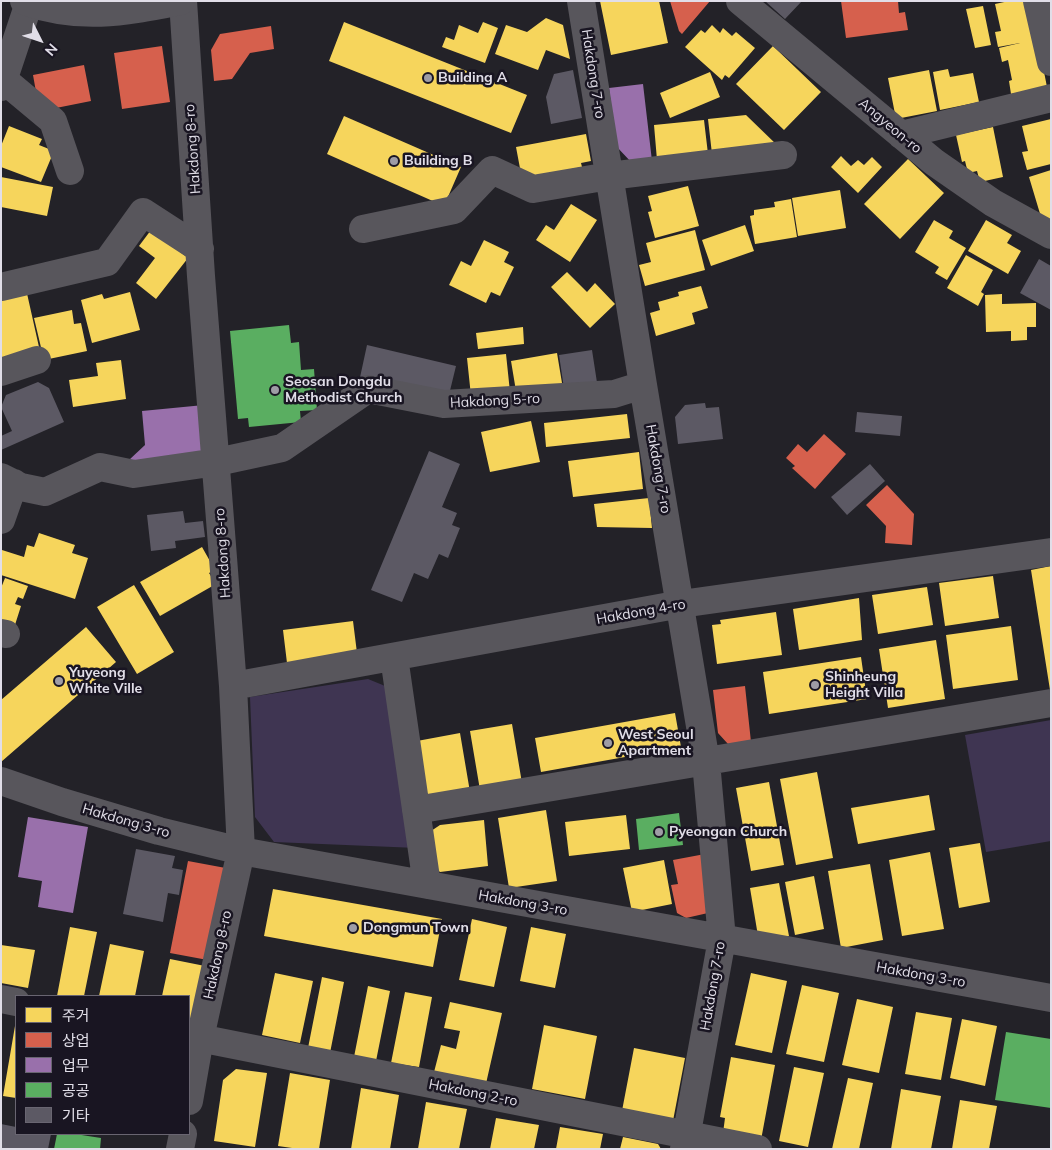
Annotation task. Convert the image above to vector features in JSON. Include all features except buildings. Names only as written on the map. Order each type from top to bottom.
[{"type":"street","points":[[70,171],[53,121],[2,84],[26,2],[63,11],[96,14],[182,1]]},
{"type":"street","name":"Hakdong 8-ro","points":[[182,1],[233,686],[241,851],[194,1037],[190,1088]]},
{"type":"street","name":"Hakdong 7-ro","points":[[581,1],[706,762],[722,939],[685,1142]]},
{"type":"street","name":"Angyeon-ro","points":[[740,1],[901,136],[957,179],[1017,217],[1051,234]]},
{"type":"street","points":[[1037,1],[1051,62]]},
{"type":"street","points":[[901,136],[1051,98]]},
{"type":"street","points":[[363,229],[454,210],[492,170],[533,189],[609,176],[783,155]]},
{"type":"street","points":[[1,287],[107,262],[143,212],[200,250]]},
{"type":"street","points":[[1,372],[37,360]]},
{"type":"street","name":"Hakdong 5-ro","points":[[7,480],[21,487],[45,492],[100,467],[134,474],[217,462],[282,448],[368,389],[444,404],[614,394],[643,385]]},
{"type":"street","points":[[1,520],[7,480]]},
{"type":"street","name":"Hakdong 4-ro","points":[[233,686],[681,604],[1051,552]]},
{"type":"street","points":[[394,657],[427,885]]},
{"type":"street","points":[[416,810],[1051,703]]},
{"type":"street","name":"Hakdong 3-ro","points":[[1,781],[62,802],[159,831],[241,851],[1051,998]]},
{"type":"street","points":[[1,998],[15,1002]]},
{"type":"street","name":"Hakdong 2-ro","points":[[194,1037],[685,1142],[758,1149]]},
{"type":"street","points":[[180,1149],[183,1135]]},
{"type":"shaded area","points":[[368,679],[390,688],[417,848],[274,842],[255,817],[250,697]]},
{"type":"shaded area","points":[[1051,720],[1051,841],[986,852],[965,735]]},
{"type":"place","name":"Building A","points":[[428,78]]},
{"type":"place","name":"Building B","points":[[394,161]]},
{"type":"place","name":"Seosan Dongdu Methodist Church","points":[[275,390]]},
{"type":"place","name":"Yuyeong White Ville","points":[[59,681]]},
{"type":"place","name":"Shinheung Height Villa","points":[[815,685]]},
{"type":"place","name":"West Seoul Apartment","points":[[608,743]]},
{"type":"place","name":"Pyeongan Church","points":[[659,832]]},
{"type":"place","name":"Dongmun Town","points":[[353,928]]}]
